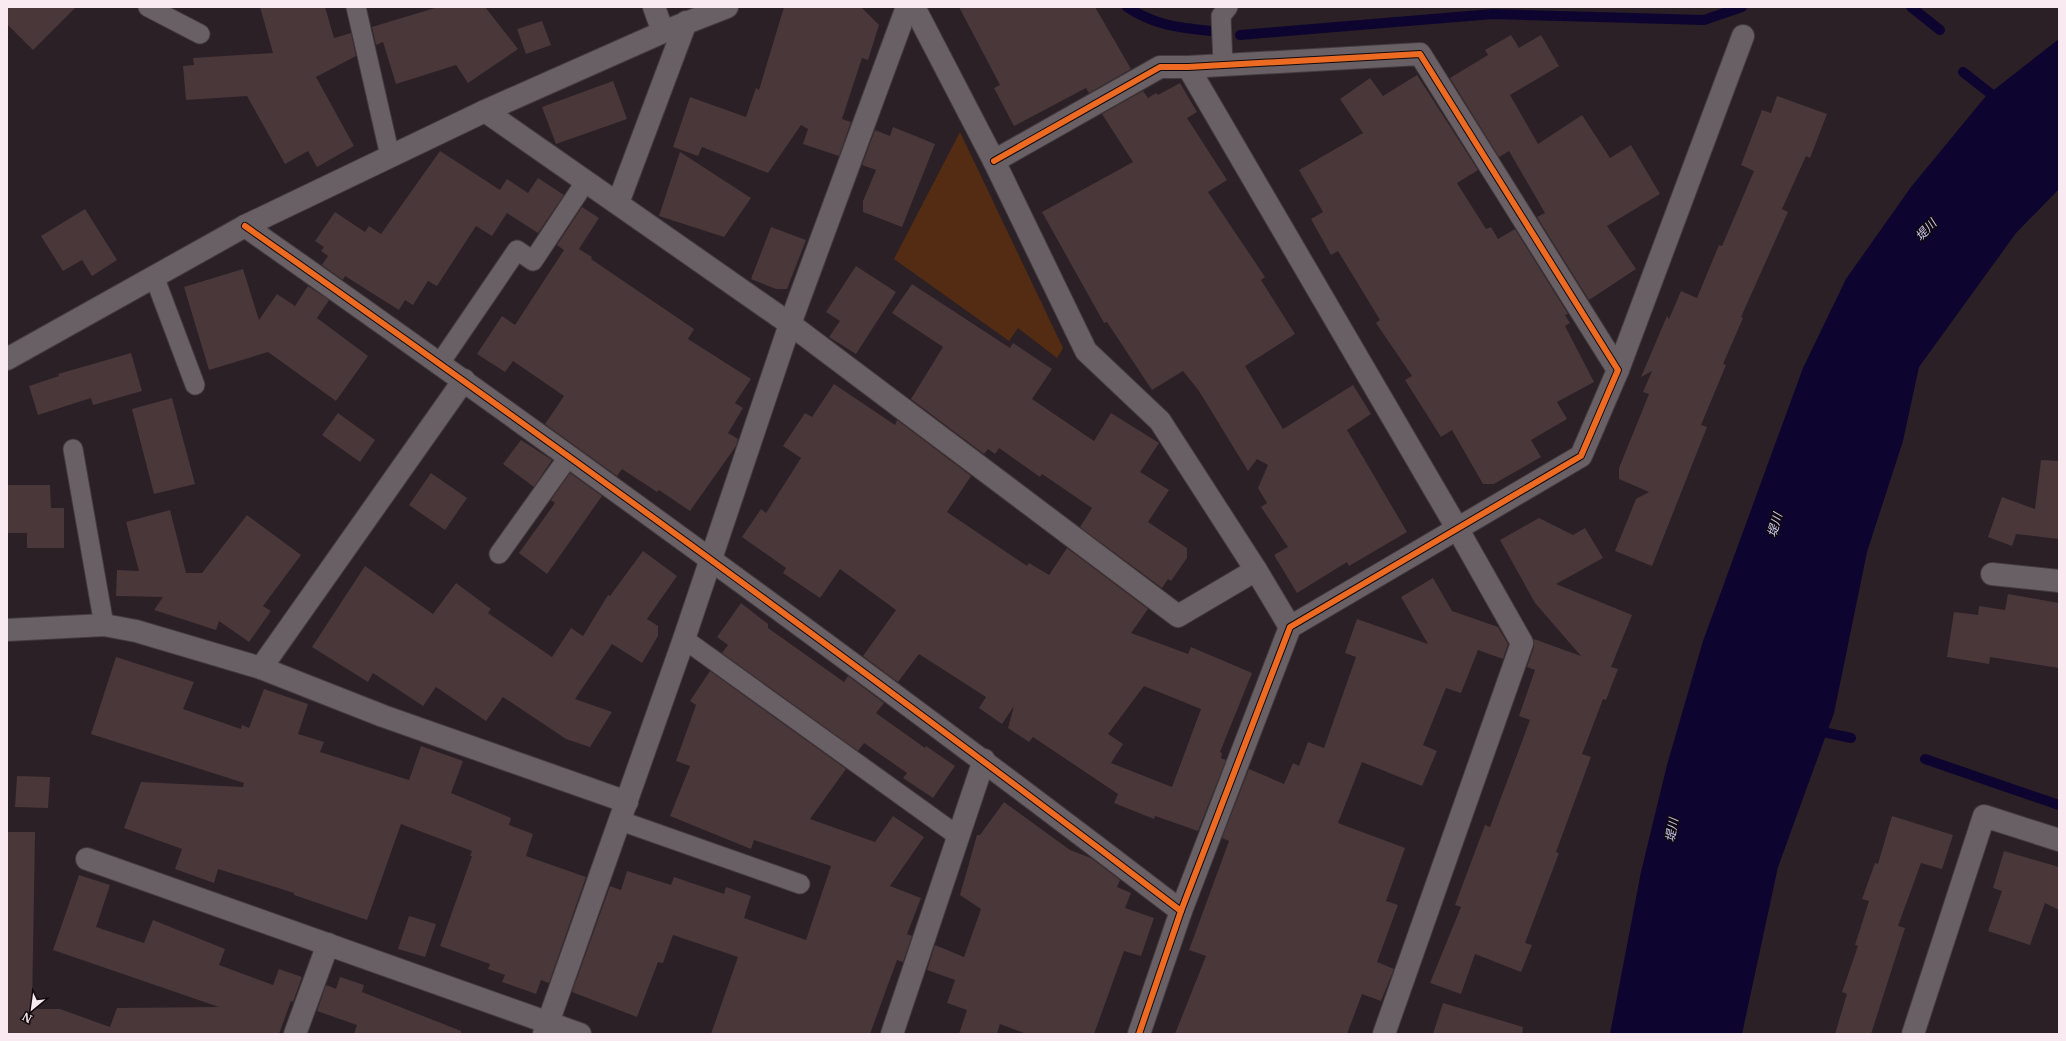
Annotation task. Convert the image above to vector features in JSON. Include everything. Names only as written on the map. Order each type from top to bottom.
[{"type":"street","points":[[654,7],[663,32]]},
{"type":"street","points":[[7,359],[246,226],[485,111],[686,22],[727,7]]},
{"type":"street","points":[[546,1028],[684,639],[790,324],[907,7]]},
{"type":"street","points":[[914,7],[994,161],[1086,351],[1160,421],[1256,570],[1290,627]]},
{"type":"street","points":[[618,203],[686,22]]},
{"type":"street","points":[[1139,1034],[1181,911],[1290,627],[1581,456],[1618,370],[1743,36]]},
{"type":"street","points":[[994,161],[1160,67],[1188,68],[1420,54],[1618,370]]},
{"type":"street","points":[[1188,68],[1457,528],[1522,643],[1384,1034]]},
{"type":"street","points":[[485,111],[790,324],[1178,616],[1256,570]]},
{"type":"street","points":[[246,226],[464,380],[711,558],[984,760],[1181,911]]},
{"type":"street","points":[[261,668],[464,380]]},
{"type":"street","points":[[1992,574],[2059,581]]},
{"type":"street","points":[[7,630],[104,625],[136,631],[261,668],[624,811]]},
{"type":"street","points":[[892,1034],[984,760]]},
{"type":"street","points":[[1913,1034],[1984,816],[2059,840]]},
{"type":"street","points":[[87,859],[328,944],[546,1028],[580,1034]]},
{"type":"street","points":[[295,1034],[328,944]]},
{"type":"lane","points":[[148,7],[200,34]]},
{"type":"lane","points":[[356,7],[390,156]]},
{"type":"lane","points":[[1223,66],[1221,16],[1228,7]]},
{"type":"lane","points":[[440,363],[517,250],[533,261],[586,182]]},
{"type":"lane","points":[[154,276],[195,385]]},
{"type":"lane","points":[[73,449],[104,625]]},
{"type":"lane","points":[[499,554],[569,456]]},
{"type":"lane","points":[[684,639],[958,836]]},
{"type":"lane","points":[[624,811],[800,884]]},
{"type":"shaded area","points":[[960,132],[1063,348],[1057,358],[1018,328],[1009,341],[894,259]]},
{"type":"water","name":"堤川","points":[[2059,39],[2059,189],[2016,233],[1919,367],[1903,441],[1867,552],[1834,713],[1778,867],[1742,1034],[1610,1034],[1641,872],[1667,765],[1703,641],[1803,368],[1846,279],[1911,187],[1986,96]]},
{"type":"building","points":[[7,7],[76,7],[33,50],[7,24]]},
{"type":"building","points":[[260,7],[325,7],[334,38],[351,33],[356,56],[316,77],[354,146],[317,167],[308,151],[285,164],[247,96],[186,100],[183,66],[194,65],[193,58],[273,53]]},
{"type":"building","points":[[438,7],[485,7],[518,49],[468,83],[456,65],[396,84],[383,42],[376,45],[372,27]]},
{"type":"building","points":[[784,7],[861,7],[879,25],[868,60],[862,58],[842,119],[851,122],[839,156],[803,144],[808,129],[801,125],[768,173],[702,147],[698,156],[673,147],[690,97],[746,117],[756,88],[759,90]]},
{"type":"building","points":[[959,7],[1095,7],[1131,69],[1089,93],[1086,88],[1014,126],[994,88],[1000,85]]},
{"type":"building","points":[[542,21],[551,45],[526,54],[517,29]]},
{"type":"building","points":[[1511,35],[1519,48],[1541,35],[1559,66],[1510,95],[1538,144],[1582,115],[1610,158],[1631,145],[1660,194],[1607,226],[1636,269],[1589,300],[1537,217],[1545,213],[1509,151],[1499,157],[1450,78],[1488,55],[1485,50]]},
{"type":"building","points":[[1417,75],[1478,170],[1457,183],[1486,229],[1491,227],[1498,239],[1515,229],[1568,314],[1565,315],[1570,323],[1565,326],[1594,382],[1557,402],[1567,419],[1531,440],[1541,457],[1494,484],[1483,484],[1452,430],[1441,437],[1405,380],[1412,376],[1376,323],[1380,320],[1338,251],[1331,255],[1311,219],[1323,212],[1299,170],[1363,133],[1340,99],[1370,78],[1383,96]]},
{"type":"building","points":[[613,81],[627,119],[556,144],[542,107]]},
{"type":"building","points":[[1180,83],[1197,112],[1187,118],[1227,180],[1208,192],[1265,277],[1261,280],[1295,334],[1245,366],[1283,429],[1353,385],[1371,414],[1347,430],[1407,532],[1349,566],[1347,562],[1297,593],[1274,555],[1288,547],[1261,507],[1267,503],[1258,488],[1268,465],[1257,459],[1248,471],[1199,391],[1183,371],[1152,390],[1107,322],[1104,323],[1042,212],[1133,162],[1102,114],[1143,91],[1148,98],[1156,93],[1158,95]]},
{"type":"building","points":[[1777,96],[1827,114],[1810,158],[1806,156],[1782,209],[1788,212],[1741,317],[1743,318],[1723,364],[1726,365],[1701,425],[1707,427],[1652,566],[1615,551],[1636,499],[1649,492],[1619,479],[1619,468],[1649,394],[1643,392],[1652,371],[1641,377],[1667,316],[1669,319],[1681,291],[1697,298],[1719,245],[1722,246],[1754,171],[1741,165],[1762,110],[1771,113]]},
{"type":"building","points":[[893,127],[935,144],[902,227],[863,212],[863,201],[876,170],[862,165],[875,130],[890,136]]},
{"type":"building","points":[[440,151],[500,190],[507,179],[528,193],[538,178],[564,195],[538,233],[507,213],[492,236],[476,226],[437,286],[428,281],[413,305],[405,300],[399,310],[345,276],[343,280],[322,265],[328,256],[321,251],[324,247],[315,241],[335,212],[365,232],[369,226],[381,234]]},
{"type":"building","points":[[680,152],[751,198],[724,237],[659,216]]},
{"type":"building","points":[[582,207],[599,218],[579,249],[592,257],[591,259],[694,329],[688,339],[751,379],[735,403],[743,408],[728,433],[738,439],[736,446],[690,511],[659,490],[657,492],[622,469],[617,476],[545,424],[564,396],[513,361],[505,372],[477,354],[502,316],[515,325],[564,250],[557,245]]},
{"type":"building","points":[[85,209],[117,260],[92,276],[82,260],[63,271],[41,236]]},
{"type":"building","points":[[771,227],[806,240],[787,289],[776,289],[751,279]]},
{"type":"building","points":[[856,266],[896,292],[856,354],[829,337],[840,321],[826,312]]},
{"type":"building","points":[[243,269],[259,320],[277,294],[295,306],[308,286],[329,300],[317,318],[368,356],[336,401],[268,352],[209,370],[184,287]]},
{"type":"building","points":[[912,284],[1010,348],[1013,343],[1052,369],[1032,399],[1094,441],[1111,413],[1159,443],[1140,472],[1169,490],[1148,522],[1187,548],[1187,558],[1171,581],[1168,579],[1162,588],[1080,527],[1092,508],[1042,474],[1040,477],[999,448],[995,454],[988,449],[984,454],[911,399],[943,347],[892,313]]},
{"type":"building","points":[[131,353],[142,391],[93,405],[91,398],[38,415],[29,386],[59,376],[58,374]]},
{"type":"building","points":[[834,384],[895,425],[897,420],[971,476],[947,512],[1027,566],[1029,563],[1049,575],[1067,548],[1148,609],[1131,633],[1188,654],[1191,647],[1252,673],[1220,752],[1222,753],[1221,758],[1226,760],[1198,831],[1155,816],[1154,819],[1114,803],[1118,794],[1033,737],[1029,742],[1008,728],[1014,706],[1002,724],[979,708],[986,697],[919,654],[898,682],[863,656],[896,610],[840,569],[820,598],[783,573],[786,568],[742,537],[761,509],[766,513],[801,458],[783,446],[805,413],[812,417]],"holes":[[[1144,686],[1201,709],[1172,787],[1111,763],[1123,744],[1108,734]]]},
{"type":"building","points":[[172,398],[195,484],[154,494],[132,409]]},
{"type":"building","points":[[338,413],[375,440],[360,462],[322,435]]},
{"type":"building","points":[[521,440],[552,460],[534,487],[503,464]]},
{"type":"building","points":[[2041,460],[2059,461],[2059,539],[2016,534],[2012,546],[1988,537],[2002,497],[2035,509]]},
{"type":"building","points":[[431,473],[467,498],[445,530],[409,505]]},
{"type":"building","points":[[570,473],[602,496],[547,574],[519,553],[555,503],[551,500]]},
{"type":"building","points":[[7,485],[50,485],[51,508],[64,508],[64,548],[27,548],[27,533],[7,533]]},
{"type":"building","points":[[170,510],[186,573],[202,573],[247,515],[301,555],[263,606],[271,611],[249,642],[219,621],[216,630],[154,610],[163,597],[116,596],[117,570],[139,571],[126,522]]},
{"type":"building","points":[[1539,518],[1573,535],[1585,528],[1603,558],[1556,584],[1632,615],[1611,667],[1618,669],[1606,700],[1603,699],[1582,754],[1591,757],[1556,852],[1559,853],[1525,943],[1532,945],[1521,972],[1475,954],[1461,994],[1430,983],[1461,907],[1455,905],[1485,825],[1490,827],[1530,720],[1519,716],[1535,670],[1527,667],[1534,647],[1534,639],[1581,656],[1535,603],[1500,540]]},
{"type":"building","points":[[643,551],[677,576],[647,619],[658,626],[658,636],[642,663],[612,644],[575,699],[612,712],[590,747],[566,739],[503,697],[486,721],[436,687],[423,706],[373,673],[368,682],[312,647],[365,566],[433,614],[456,583],[491,609],[488,613],[552,657],[571,628],[583,636],[608,595],[610,596]]},
{"type":"building","points":[[1433,578],[1452,611],[1498,627],[1508,644],[1503,659],[1478,650],[1461,693],[1446,688],[1423,745],[1437,751],[1422,786],[1362,762],[1338,823],[1405,848],[1386,901],[1398,905],[1377,962],[1394,969],[1381,1001],[1362,994],[1347,1034],[1175,1034],[1206,956],[1189,950],[1229,841],[1222,838],[1249,769],[1284,784],[1293,763],[1299,766],[1308,742],[1324,748],[1356,657],[1345,653],[1357,619],[1428,644],[1401,597]]},
{"type":"building","points":[[2008,594],[2059,603],[2059,668],[1990,657],[1989,664],[1947,657],[1954,612],[1978,615],[1979,606],[2005,610]]},
{"type":"building","points":[[741,603],[768,624],[768,628],[844,682],[848,676],[884,703],[876,713],[925,748],[926,746],[955,766],[933,798],[903,778],[907,773],[864,743],[858,751],[722,653],[728,645],[717,637]]},
{"type":"building","points":[[116,657],[194,682],[183,709],[241,729],[242,725],[249,728],[264,689],[308,704],[298,734],[324,742],[320,752],[409,780],[421,746],[463,761],[451,793],[511,818],[509,825],[533,834],[526,856],[586,877],[549,983],[541,980],[536,994],[502,982],[505,975],[488,969],[490,964],[440,946],[472,856],[470,856],[472,851],[401,824],[367,920],[294,895],[294,893],[218,869],[214,883],[175,869],[182,849],[124,828],[141,782],[243,787],[244,783],[91,734]]},
{"type":"building","points":[[710,671],[846,769],[810,819],[875,842],[893,816],[924,837],[890,886],[921,898],[907,934],[912,936],[903,962],[897,960],[870,1034],[711,1034],[738,957],[673,935],[663,963],[658,962],[637,1017],[572,992],[610,886],[621,890],[627,871],[671,885],[674,877],[724,894],[726,887],[751,896],[744,918],[806,940],[831,866],[754,840],[751,849],[670,816],[690,766],[676,761],[696,705],[690,701]]},
{"type":"building","points":[[17,776],[50,777],[48,808],[15,807]]},
{"type":"building","points":[[1004,802],[1070,850],[1091,858],[1120,880],[1117,887],[1131,893],[1125,908],[1154,918],[1141,956],[1124,951],[1094,1034],[1027,1034],[1000,1024],[997,1034],[959,1034],[967,1010],[947,1003],[955,980],[927,970],[935,945],[964,957],[981,909],[960,895],[977,835],[980,835]]},
{"type":"building","points":[[1892,816],[1953,835],[1942,869],[1921,863],[1898,926],[1905,928],[1871,1034],[1835,1034],[1847,994],[1842,992],[1858,946],[1855,945],[1869,901],[1862,899],[1875,863],[1878,864]]},
{"type":"building","points":[[7,832],[35,832],[32,1009],[60,1009],[110,1027],[117,1008],[219,1007],[53,950],[79,875],[110,885],[96,927],[144,943],[153,920],[225,949],[219,965],[273,985],[279,969],[302,977],[293,1002],[291,1001],[279,1034],[7,1034]]},
{"type":"building","points":[[2004,851],[2059,867],[2059,910],[2045,903],[2030,945],[1988,931],[2002,891],[1993,888]]},
{"type":"building","points":[[409,916],[436,924],[425,957],[398,949]]},
{"type":"building","points":[[340,977],[364,985],[362,992],[461,1031],[461,1034],[354,1034],[357,1025],[317,1011],[326,985],[336,989]]},
{"type":"building","points":[[1443,1003],[1523,1027],[1522,1034],[1433,1034]]},
{"type":"waterway","points":[[1127,7],[1147,18],[1167,25],[1211,31]]},
{"type":"waterway","points":[[1240,35],[1493,14],[1704,20],[1742,7]]},
{"type":"waterway","points":[[1911,7],[1940,30]]},
{"type":"waterway","points":[[1963,72],[2000,101]]},
{"type":"waterway","points":[[1814,730],[1851,738]]},
{"type":"waterway","points":[[1925,759],[2059,805]]},
{"type":"cycle path","points":[[994,161],[1160,67],[1188,67],[1420,54],[1618,370],[1581,456],[1290,627],[1181,911],[1139,1034]]},
{"type":"cycle path","points":[[245,226],[482,394],[717,564],[950,736],[1181,911]]}]
